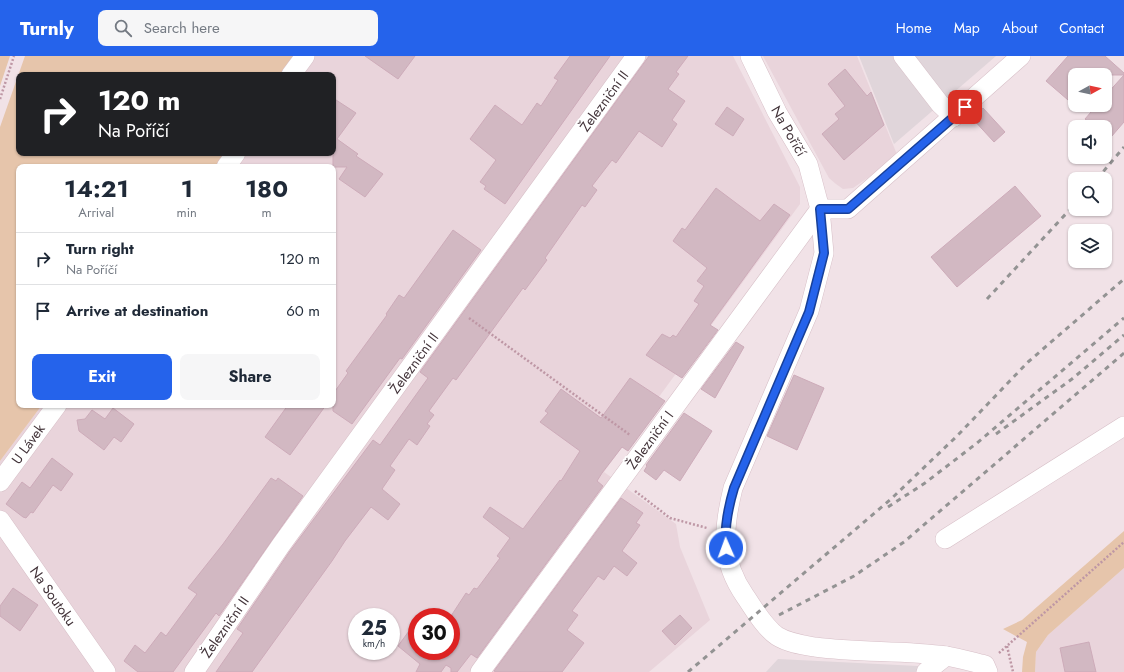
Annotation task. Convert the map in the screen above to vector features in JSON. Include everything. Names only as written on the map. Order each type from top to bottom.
[{"type":"street","points":[[293,72],[305,56]]},
{"type":"street","name":"Železniční II","points":[[194,672],[286,539],[636,56]]},
{"type":"street","name":"Na Poříčí","points":[[750,56],[777,112],[808,164],[820,209],[824,253],[809,312],[734,488],[727,511],[724,533],[730,566],[738,585],[769,630],[786,640],[828,648],[946,656],[984,665],[988,672]]},
{"type":"street","points":[[902,56],[940,104],[954,117]]},
{"type":"street","points":[[820,209],[848,209],[954,117],[1021,56]]},
{"type":"street","name":"Železniční I","points":[[480,672],[820,209]]},
{"type":"street","name":"U Lávek","points":[[0,482],[55,408]]},
{"type":"street","points":[[945,539],[1124,426]]},
{"type":"street","name":"Na Soutoku","points":[[0,520],[106,672]]},
{"type":"street","points":[[926,672],[946,656]]},
{"type":"path","points":[[0,99],[14,56]]},
{"type":"path","points":[[454,307],[645,446]]},
{"type":"path","points":[[620,480],[670,518],[724,533]]},
{"type":"path","points":[[1012,672],[1008,646],[1124,542]]},
{"type":"shaded area","points":[[0,56],[10,56],[0,86]]},
{"type":"shaded area","points":[[25,56],[299,56],[287,72],[19,72]]},
{"type":"shaded area","points":[[307,56],[733,56],[800,187],[800,204],[604,472],[676,524],[680,547],[710,620],[649,672],[0,672],[0,461],[40,408],[336,408],[336,164],[224,164],[231,156],[336,156],[336,72],[295,72]]},
{"type":"shaded area","points":[[763,56],[857,56],[898,157],[853,188],[843,189],[836,184],[829,178]]},
{"type":"shaded area","points":[[859,56],[996,56],[894,144]]},
{"type":"shaded area","points":[[16,82],[16,156],[227,156],[220,164],[16,164],[16,408],[40,408],[0,461],[0,127]]},
{"type":"shaded area","points":[[1124,531],[1124,568],[1048,635],[1036,652],[1035,672],[1022,672],[1023,657],[1027,642],[1003,629],[1022,620]]},
{"type":"shaded area","points":[[1124,568],[1124,672],[1035,672],[1036,652],[1048,635]]},
{"type":"shaded area","points":[[778,659],[918,666],[927,672],[766,672]]},
{"type":"building","points":[[365,56],[415,56],[398,79]]},
{"type":"building","points":[[570,56],[610,56],[505,204],[484,189],[486,186],[480,182],[496,160],[470,139],[495,105],[522,125],[537,103],[541,106],[558,80],[554,78]]},
{"type":"building","points":[[649,56],[688,56],[676,72],[679,74],[668,89],[685,101],[672,120],[677,124],[662,147],[639,131],[616,163],[612,160],[592,186],[597,190],[585,207],[582,205],[545,258],[547,260],[525,290],[523,288],[456,380],[453,378],[429,411],[434,415],[427,424],[430,426],[417,445],[409,439],[390,466],[395,470],[382,489],[400,504],[388,520],[371,507],[252,672],[216,672],[243,633],[237,629],[290,551],[373,440],[380,445],[428,378],[420,372]]},
{"type":"building","points":[[1068,56],[1105,56],[1124,73],[1124,75],[1112,75],[1112,68],[1068,68],[1068,100],[1046,81]]},
{"type":"building","points":[[845,69],[867,96],[871,92],[884,125],[844,160],[822,134],[839,119],[835,114],[845,106],[828,84]]},
{"type":"building","points":[[1124,75],[1124,122],[1112,136],[1112,120],[1085,119],[1091,112],[1112,112],[1112,88]]},
{"type":"building","points":[[336,100],[356,113],[337,139],[358,154],[356,156],[383,174],[365,197],[339,179],[347,167],[336,167],[336,164],[333,164],[333,156],[336,156]]},
{"type":"building","points":[[727,107],[744,119],[733,136],[715,124]]},
{"type":"building","points":[[983,108],[1005,132],[994,142],[972,118]]},
{"type":"building","points":[[1015,186],[1041,216],[957,287],[931,257]]},
{"type":"building","points":[[716,188],[760,221],[774,204],[790,215],[710,325],[718,330],[682,378],[646,355],[662,334],[670,338],[673,335],[676,337],[699,304],[694,301],[704,286],[697,281],[707,268],[673,241],[682,228],[685,230]]},
{"type":"building","points":[[453,230],[481,250],[402,359],[400,358],[352,424],[333,411],[333,408],[336,408],[336,390],[348,373],[346,371],[387,315],[386,314],[399,295],[404,298]]},
{"type":"building","points":[[736,342],[744,347],[715,398],[701,389]]},
{"type":"building","points":[[794,375],[824,388],[797,450],[767,436]]},
{"type":"building","points":[[630,378],[665,401],[628,451],[622,447],[602,473],[597,481],[603,486],[477,658],[471,654],[457,672],[451,672],[451,668],[446,665],[441,672],[416,672],[420,664],[415,660],[460,660],[460,608],[456,608],[466,593],[469,595],[474,588],[477,589],[500,558],[497,556],[510,538],[483,517],[490,507],[523,529],[560,480],[561,481],[580,451],[540,422],[548,413],[545,411],[561,389],[601,418]]},
{"type":"building","points":[[113,408],[134,424],[121,442],[114,437],[104,450],[79,431],[77,420],[85,419],[92,410],[105,419]]},
{"type":"building","points":[[286,408],[324,408],[290,455],[265,437]]},
{"type":"building","points":[[684,413],[712,431],[680,481],[664,470],[656,480],[644,471],[647,466],[646,465]]},
{"type":"building","points":[[52,458],[73,474],[61,491],[53,485],[33,513],[31,512],[26,518],[23,517],[6,504],[22,482],[30,488]]},
{"type":"building","points":[[271,478],[276,481],[278,478],[303,496],[219,616],[216,613],[173,672],[138,672],[124,661],[135,645],[145,653],[161,632],[166,636],[197,594],[188,588],[223,544]]},
{"type":"building","points":[[621,498],[643,513],[636,523],[640,525],[622,551],[637,563],[627,576],[614,566],[604,580],[598,576],[572,611],[578,615],[567,630],[584,643],[562,672],[494,671]]},
{"type":"building","points":[[13,588],[38,605],[20,631],[0,616],[0,606]]},
{"type":"building","points":[[680,615],[692,628],[675,645],[662,631]]},
{"type":"building","points":[[408,632],[408,654],[400,648],[400,643]]},
{"type":"building","points":[[1089,642],[1096,672],[1065,672],[1060,648]]},
{"type":"railway","points":[[1103,172],[1124,147]]},
{"type":"railway","points":[[987,299],[1068,212]]},
{"type":"railway","points":[[688,672],[891,499],[957,436],[1028,362],[1124,279]]},
{"type":"railway","points":[[888,507],[925,483],[977,443],[1124,318]]},
{"type":"railway","points":[[996,434],[1072,379],[1124,335]]},
{"type":"railway","points":[[779,615],[854,576],[904,542],[1124,353]]},
{"type":"route","points":[[726,548],[724,533],[727,511],[734,488],[809,312],[824,253],[820,209],[848,209],[965,107]]}]
